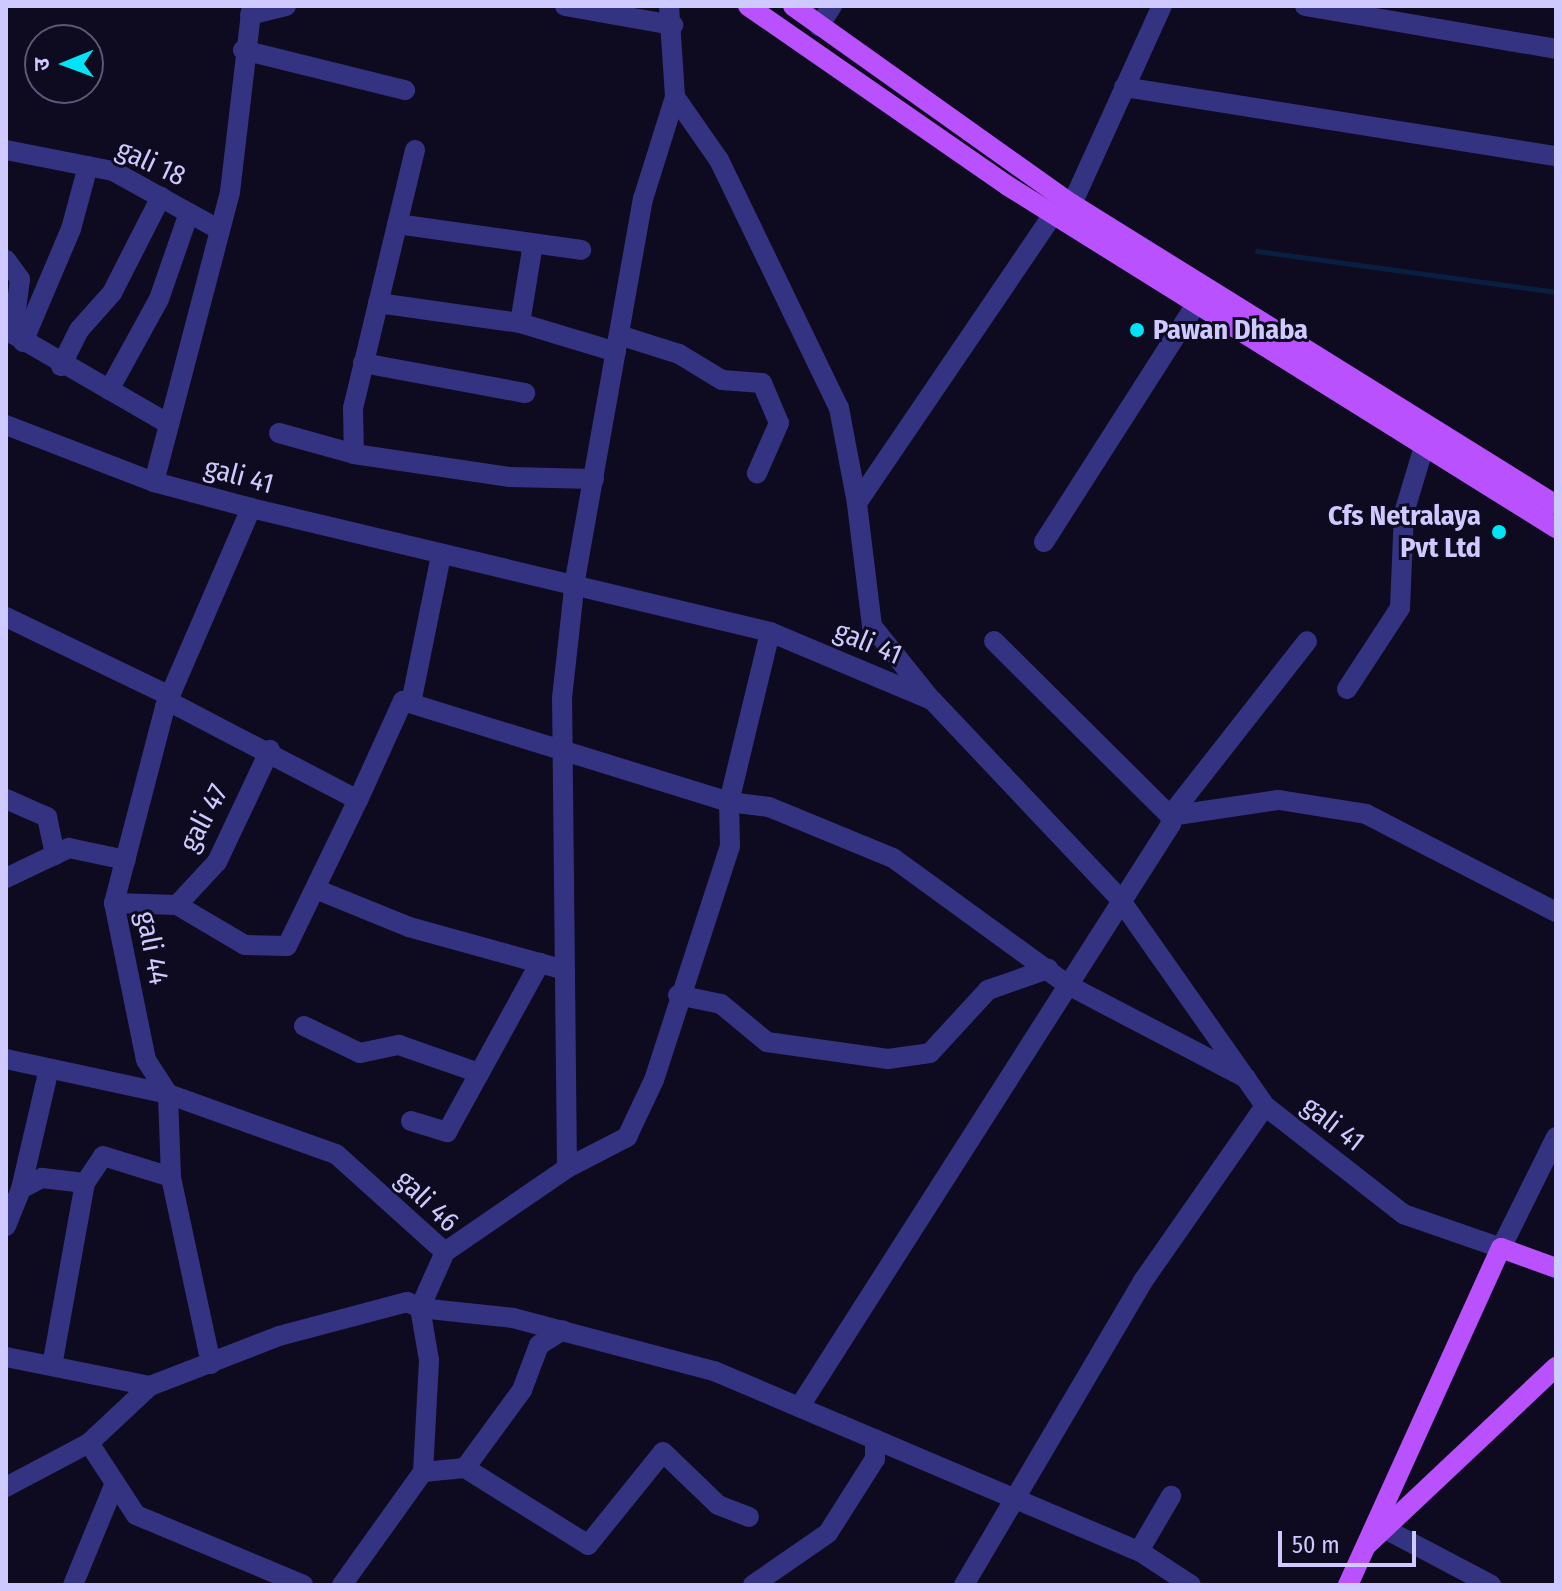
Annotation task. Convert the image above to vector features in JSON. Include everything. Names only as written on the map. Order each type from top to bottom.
[{"type":"main road","points":[[748,6],[1063,208],[1556,505]]},
{"type":"main road","points":[[793,6],[1196,304],[1425,443],[1556,528]]},
{"type":"main road","points":[[1348,1585],[1358,1553],[1501,1248],[1556,1268]]},
{"type":"main road","points":[[1358,1553],[1556,1367]]},
{"type":"street","points":[[154,482],[220,230],[251,10],[286,6]]},
{"type":"street","points":[[565,6],[671,16],[675,97],[643,199],[575,580],[563,748],[567,1168]]},
{"type":"street","points":[[819,26],[832,6]]},
{"type":"street","points":[[857,503],[1063,208],[1162,6]]},
{"type":"street","points":[[1305,6],[1556,49]]},
{"type":"street","points":[[243,50],[405,90]]},
{"type":"street","points":[[1124,87],[1556,156]]},
{"type":"street","points":[[675,97],[719,160],[839,408],[857,503],[872,626],[932,700]]},
{"type":"street","name":"gali 18","points":[[6,150],[88,166],[161,197],[220,230]]},
{"type":"street","points":[[354,454],[353,408],[415,150]]},
{"type":"street","points":[[23,342],[71,229],[88,166]]},
{"type":"street","points":[[61,366],[79,330],[112,293],[161,197]]},
{"type":"street","points":[[109,390],[159,299],[189,213]]},
{"type":"street","points":[[397,224],[581,250]]},
{"type":"street","points":[[520,323],[533,244]]},
{"type":"street","points":[[6,260],[20,279],[13,334],[61,366],[169,424]]},
{"type":"street","points":[[378,303],[520,323],[679,354],[722,380],[762,383],[779,423],[757,473]]},
{"type":"street","points":[[1044,542],[1196,304]]},
{"type":"street","points":[[363,363],[525,393]]},
{"type":"street","name":"gali 41","points":[[6,425],[154,482],[441,556],[575,580],[770,632],[932,700],[1119,898],[1265,1106],[1403,1214],[1501,1248]]},
{"type":"street","points":[[279,433],[354,454],[510,477],[594,479]]},
{"type":"street","points":[[1347,689],[1400,608],[1404,513],[1425,443]]},
{"type":"street","name":"gali 44","points":[[168,1094],[146,1060],[114,903],[169,699],[251,508]]},
{"type":"street","points":[[411,703],[441,556]]},
{"type":"street","points":[[6,617],[270,750],[358,800]]},
{"type":"street","points":[[445,1252],[567,1168],[627,1137],[654,1080],[678,995],[730,846],[729,802],[770,632]]},
{"type":"street","points":[[800,1406],[1068,985],[1119,898],[1171,824],[1170,816],[994,641]]},
{"type":"street","points":[[1170,816],[1307,641]]},
{"type":"street","points":[[114,903],[177,905],[245,945],[287,946],[318,890],[403,701],[563,748],[729,802],[769,807],[893,858],[1068,985],[1249,1080]]},
{"type":"street","name":"gali 47","points":[[177,905],[217,862],[270,750]]},
{"type":"street","points":[[6,799],[47,817],[55,855]]},
{"type":"street","points":[[1170,816],[1279,800],[1366,814],[1556,912]]},
{"type":"street","points":[[6,878],[69,848],[126,860]]},
{"type":"street","points":[[318,890],[409,927],[565,970]]},
{"type":"street","points":[[411,1121],[447,1132],[540,963]]},
{"type":"street","points":[[678,995],[721,1004],[767,1042],[888,1059],[930,1053],[988,990],[1048,969]]},
{"type":"street","points":[[304,1026],[360,1053],[399,1045],[479,1073]]},
{"type":"street","name":"gali 46","points":[[6,1059],[168,1094],[336,1154],[445,1252],[420,1308]]},
{"type":"street","points":[[6,1226],[21,1189],[49,1069]]},
{"type":"street","points":[[168,1094],[171,1177],[211,1364]]},
{"type":"street","points":[[964,1585],[1018,1502],[1143,1281],[1265,1106]]},
{"type":"street","points":[[1501,1248],[1556,1137]]},
{"type":"street","points":[[52,1366],[85,1183],[103,1156],[171,1177]]},
{"type":"street","points":[[21,1189],[42,1178],[85,1183]]},
{"type":"street","points":[[6,1487],[89,1443],[150,1386],[279,1336],[407,1302],[420,1308],[563,1330],[714,1371],[1139,1551],[1191,1585]]},
{"type":"street","points":[[342,1585],[423,1472],[429,1360],[420,1308]]},
{"type":"street","points":[[465,1468],[522,1390],[539,1345],[563,1330]]},
{"type":"street","points":[[6,1357],[150,1386]]},
{"type":"street","points":[[753,1585],[828,1533],[875,1459],[875,1439]]},
{"type":"street","points":[[89,1443],[136,1515],[303,1585]]},
{"type":"street","points":[[423,1472],[465,1468],[588,1545],[663,1452],[718,1505],[749,1517]]},
{"type":"street","points":[[73,1585],[115,1483]]},
{"type":"street","points":[[1139,1551],[1171,1496]]},
{"type":"street","points":[[1385,1529],[1491,1585]]},
{"type":"waterway","points":[[1257,251],[1556,292]]},
{"type":"place","name":"Pawan Dhaba","points":[[1137,330]]},
{"type":"place","name":"Cfs Netralaya Pvt Ltd","points":[[1499,532]]}]
